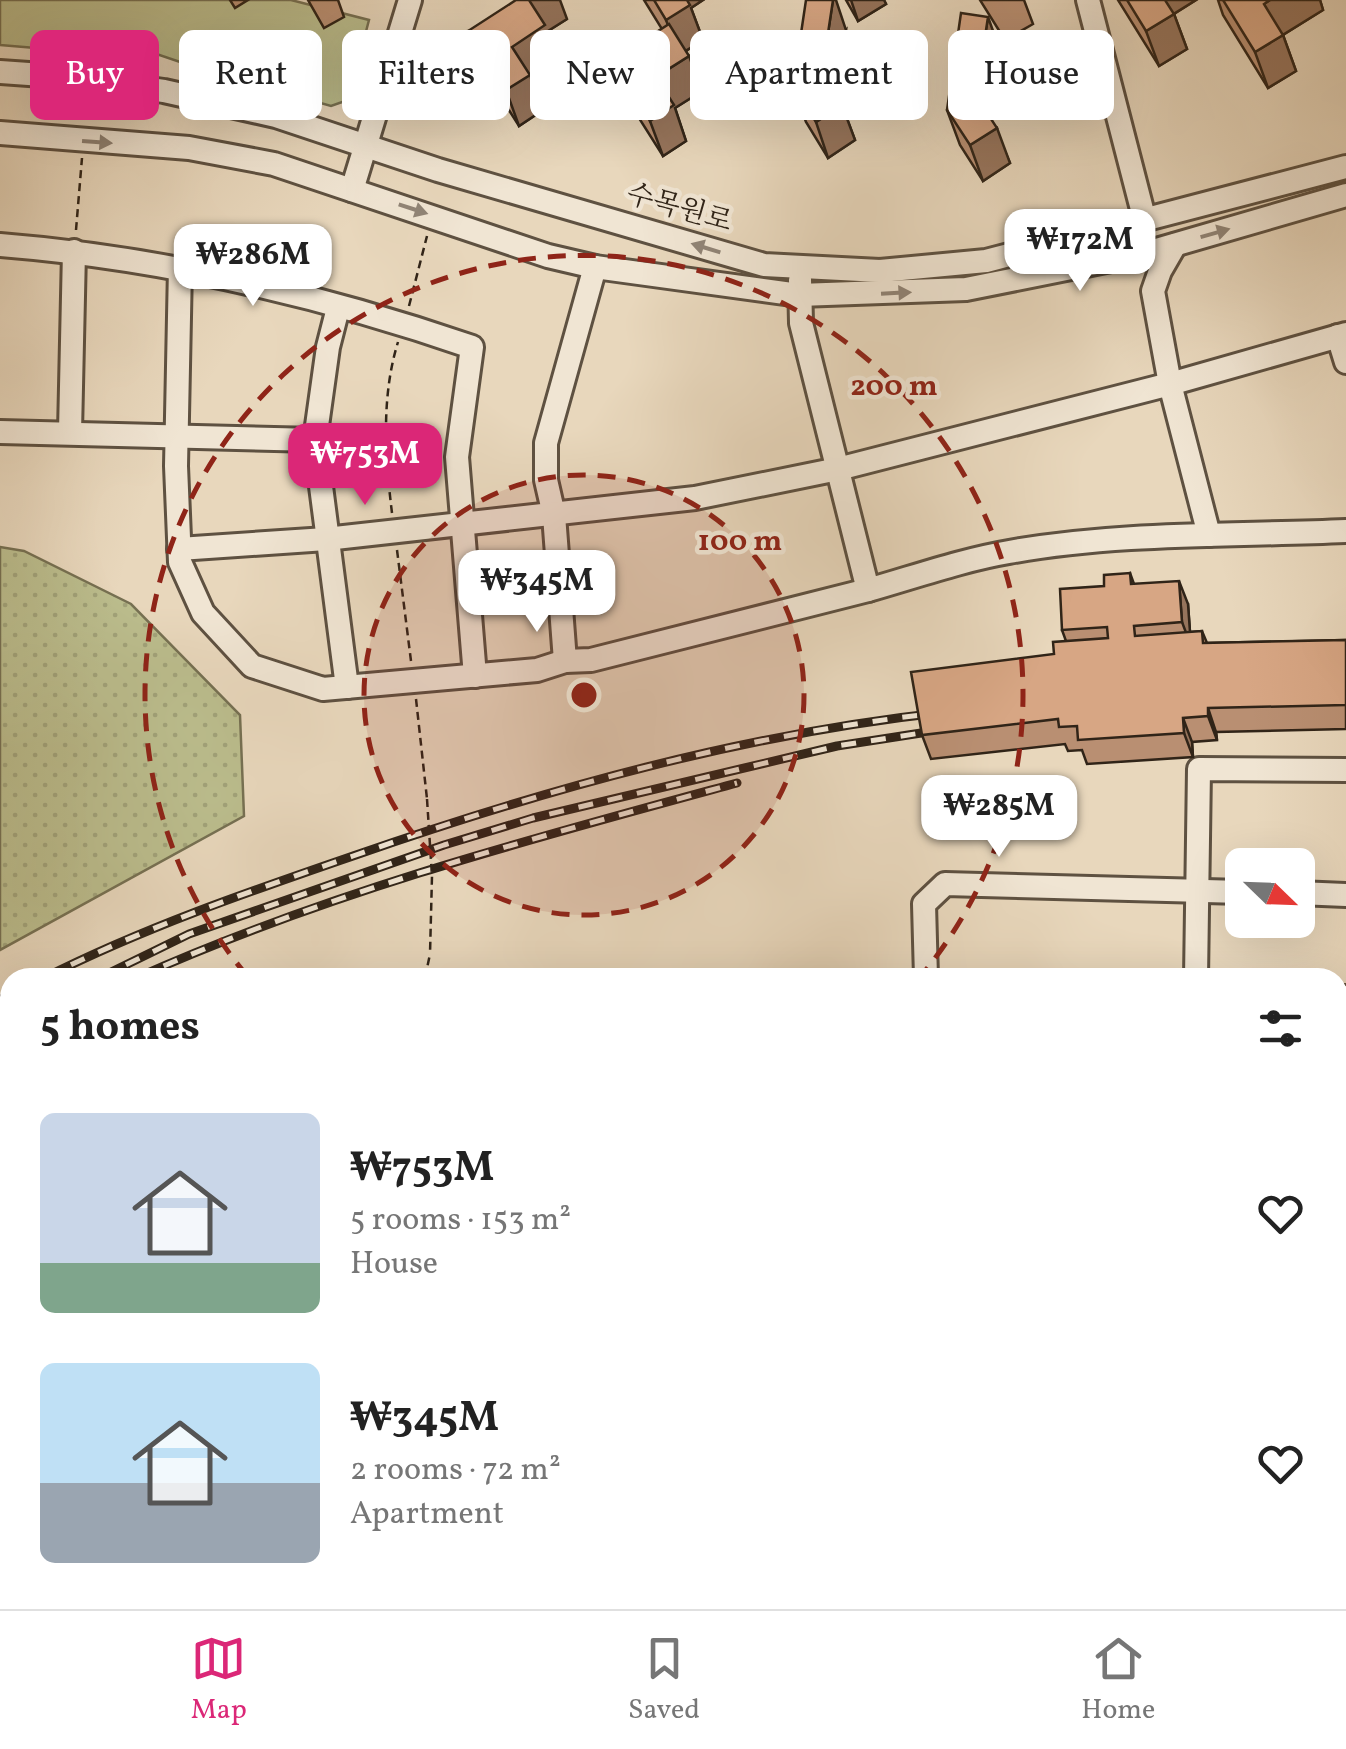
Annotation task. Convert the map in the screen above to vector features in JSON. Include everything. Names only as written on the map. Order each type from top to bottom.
[{"type":"street","points":[[352,190],[410,0]]},
{"type":"street","points":[[1088,0],[1144,221]]},
{"type":"street","name":"수목원로","points":[[0,72],[164,91],[276,116],[438,170],[764,265],[801,269],[880,271],[986,261],[1346,167]]},
{"type":"street","points":[[0,133],[189,148],[274,164],[548,256],[594,267],[799,295],[966,289],[1175,245],[1346,195]]},
{"type":"street","points":[[0,245],[74,251],[180,267],[269,286],[472,347],[457,456],[475,676]]},
{"type":"street","points":[[1175,245],[1153,291],[1170,384],[1209,536]]},
{"type":"street","points":[[70,432],[74,251]]},
{"type":"street","points":[[1100,262],[1127,268],[1153,291]]},
{"type":"street","points":[[180,267],[180,562],[203,613],[252,666],[323,689],[536,670],[566,661],[590,660],[1005,552],[1078,543],[1346,531]]},
{"type":"street","points":[[566,661],[554,515],[546,480],[546,444],[594,267]]},
{"type":"street","points":[[801,269],[801,323],[868,590]]},
{"type":"street","points":[[338,308],[328,347],[315,440],[347,687]]},
{"type":"street","points":[[179,548],[326,539],[695,498],[838,469],[1170,384],[1342,335],[1346,362]]},
{"type":"street","points":[[0,432],[315,440]]},
{"type":"street","points":[[1196,968],[1200,769],[1346,770]]},
{"type":"street","points":[[926,968],[924,904],[944,884],[1225,892]]},
{"type":"street","points":[[1315,893],[1346,894]]},
{"type":"path","points":[[74,251],[84,142]]},
{"type":"path","points":[[428,968],[432,876],[427,799],[394,531],[386,430],[393,363],[432,215]]},
{"type":"green space","points":[[0,0],[291,0],[369,20],[366,30],[342,30],[342,102],[331,106],[322,103],[322,30],[179,30],[179,62],[159,55],[159,30],[30,30],[30,48],[0,45]]},
{"type":"green space","points":[[0,547],[24,551],[131,604],[240,715],[244,816],[0,950]]},
{"type":"building","points":[[516,0],[529,0],[545,25],[530,30],[530,35],[512,47],[530,75],[510,88],[510,30],[470,30]]},
{"type":"building","points":[[654,0],[687,0],[690,5],[666,20]]},
{"type":"building","points":[[806,0],[833,0],[828,30],[802,30]]},
{"type":"building","points":[[1127,0],[1165,0],[1174,14],[1146,31]]},
{"type":"building","points":[[1223,0],[1270,0],[1264,4],[1283,35],[1255,52]]},
{"type":"building","points":[[961,13],[988,17],[986,30],[959,30]]},
{"type":"building","points":[[669,24],[689,56],[670,68],[670,30],[660,30]]},
{"type":"building","points":[[954,120],[992,120],[997,128],[970,145]]},
{"type":"building","points":[[1130,573],[1131,584],[1179,581],[1182,622],[1134,626],[1135,636],[1202,631],[1203,643],[1346,640],[1346,705],[1208,708],[1208,716],[1183,718],[1184,733],[1078,740],[1077,726],[1059,727],[1058,719],[922,735],[911,672],[1054,654],[1053,642],[1108,638],[1107,627],[1062,630],[1060,589],[1104,586],[1104,575]]},
{"type":"railway","points":[[65,968],[196,912],[499,808],[720,750],[795,734],[947,712]]},
{"type":"railway","points":[[119,968],[189,934],[533,818],[837,746],[947,729]]},
{"type":"railway","points":[[160,968],[357,893],[737,783]]}]
